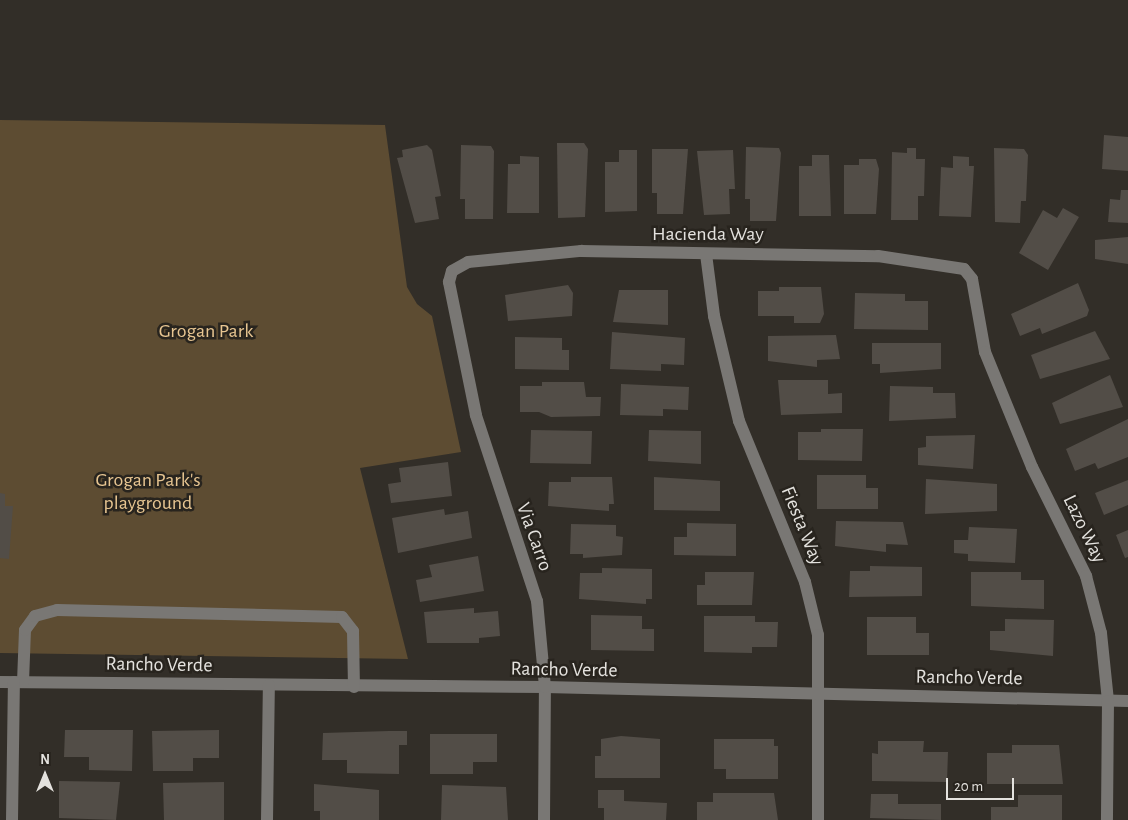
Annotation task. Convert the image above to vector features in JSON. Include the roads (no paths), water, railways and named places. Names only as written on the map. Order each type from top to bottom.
[{"type":"street","name":"Hacienda Way","points":[[452,271],[468,262],[511,255],[706,254],[878,256],[964,269]]},
{"type":"street","name":"Fiesta Way","points":[[706,254],[714,316],[739,421],[805,582],[818,635],[818,820]]},
{"type":"street","name":"Lazo Way","points":[[964,269],[972,279],[985,352],[1032,467],[1086,576],[1101,632],[1108,701],[1106,820]]},
{"type":"street","name":"Via Carro","points":[[452,271],[449,282],[476,415],[537,601],[545,687],[544,820]]},
{"type":"street","points":[[12,820],[19,682],[25,630],[35,616],[57,610],[342,617],[353,631],[354,686]]},
{"type":"street","name":"Rancho Verde","points":[[0,682],[545,687],[1128,701]]},
{"type":"street","points":[[267,820],[269,685]]},
{"type":"park label","name":"Grogan Park","points":[[206,331]]},
{"type":"park label","name":"Grogan Park's playground","points":[[148,492]]}]
